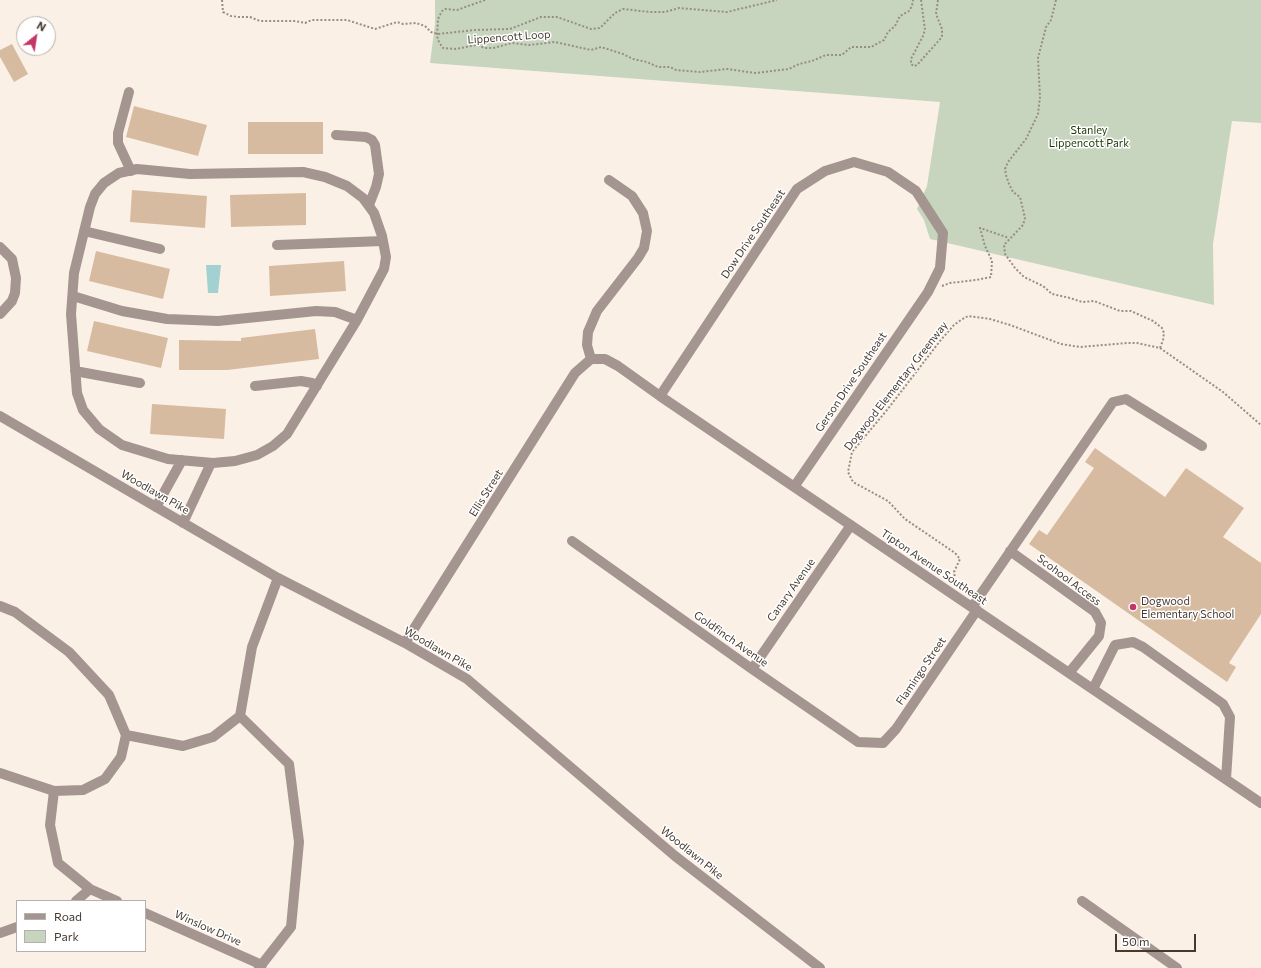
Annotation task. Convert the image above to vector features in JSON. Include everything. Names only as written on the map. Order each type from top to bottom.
[{"type":"street","points":[[129,92],[118,134],[118,143],[131,171]]},
{"type":"street","points":[[336,135],[366,137],[372,140],[375,145],[379,174],[369,205]]},
{"type":"street","name":"Dow Drive Southeast","points":[[660,396],[797,190],[825,172],[854,162],[888,172],[916,191],[943,233],[940,268],[928,292]]},
{"type":"street","points":[[137,169],[190,174],[303,172],[325,177],[347,186],[363,198],[369,205],[374,213],[383,241],[386,257],[384,269],[357,320],[287,434],[273,446],[257,455],[235,461],[211,463],[168,459],[122,445],[99,429],[83,410],[77,392],[71,314],[74,274],[90,207],[95,194],[104,183],[119,174],[137,169]]},
{"type":"street","points":[[591,359],[587,345],[588,332],[597,311],[638,258],[644,248],[647,231],[643,214],[632,196],[609,180]]},
{"type":"street","points":[[84,231],[160,249]]},
{"type":"street","points":[[277,245],[383,241]]},
{"type":"street","points":[[0,248],[12,259],[16,278],[15,293],[12,301],[0,314]]},
{"type":"street","name":"Gerson Drive Southeast","points":[[794,486],[928,292]]},
{"type":"street","points":[[73,296],[122,311],[167,319],[218,321],[316,311],[335,312],[357,320]]},
{"type":"street","name":"Tipton Avenue Southeast","points":[[591,359],[605,359],[618,366],[660,396],[1261,803]]},
{"type":"street","name":"Ellis Street","points":[[405,643],[575,373],[591,359]]},
{"type":"street","points":[[75,371],[140,383]]},
{"type":"street","points":[[255,386],[301,381],[312,383],[317,386]]},
{"type":"street","name":"Flamingo Street","points":[[883,743],[896,729],[1010,551],[1113,402],[1126,399],[1202,446]]},
{"type":"street","name":"Woodlawn Pike","points":[[0,416],[278,578],[405,643],[467,679],[675,856],[820,968]]},
{"type":"street","points":[[156,507],[182,460]]},
{"type":"street","points":[[183,523],[211,463]]},
{"type":"street","name":"Canary Avenue","points":[[752,669],[851,525]]},
{"type":"street","name":"Goldfinch Avenue","points":[[572,541],[752,669],[858,742],[883,743]]},
{"type":"street","name":"Scohool Access","points":[[1010,551],[1095,612],[1101,623],[1099,636],[1069,673]]},
{"type":"street","points":[[126,735],[183,746],[213,738],[240,716],[252,647],[278,578]]},
{"type":"street","points":[[0,606],[15,612],[69,652],[109,695],[126,735],[121,756],[105,779],[83,790],[54,791],[0,773]]},
{"type":"street","points":[[1093,689],[1115,645],[1133,642],[1143,647],[1223,704],[1230,717],[1226,779]]},
{"type":"street","points":[[240,716],[289,764],[299,842],[291,927],[261,967]]},
{"type":"street","points":[[54,791],[50,825],[58,863],[90,889],[115,900]]},
{"type":"street","points":[[77,900],[90,889]]},
{"type":"street","points":[[1082,901],[1177,968]]},
{"type":"street","name":"Winslow Drive","points":[[146,913],[261,967]]},
{"type":"street","points":[[0,933],[16,927]]},
{"type":"path","points":[[222,0],[223,12],[231,16],[250,17],[260,21],[295,21],[305,23],[312,20],[347,20],[375,29],[397,22],[403,24],[416,23],[425,26],[431,32],[438,34],[475,30],[510,29],[541,17],[557,17],[591,29],[600,28],[615,13],[623,9],[665,12],[679,8],[727,12],[777,0]]},
{"type":"path","points":[[438,34],[438,19],[444,9],[457,10],[485,0]]},
{"type":"path","name":"Lippencott Loop","points":[[438,34],[441,45],[448,49],[476,45],[485,48],[512,43],[529,45],[555,42],[591,50],[601,48],[623,54],[633,59],[647,62],[658,67],[670,67],[676,70],[700,72],[727,69],[755,73],[789,69],[826,55],[842,55],[851,47],[871,47],[884,40],[888,32],[895,26],[900,16],[909,11],[913,0]]},
{"type":"path","points":[[921,0],[925,30],[911,59],[911,64],[914,66],[917,65],[922,58],[941,40],[942,28],[936,14],[938,0]]},
{"type":"path","points":[[1056,0],[1051,20],[1046,27],[1038,58],[1040,97],[1038,114],[1026,139],[1005,168],[1006,175],[1013,192],[1020,197],[1025,218],[1023,225],[1004,245],[1005,254],[1015,268],[1024,277],[1043,286],[1052,294],[1082,302],[1094,302],[1120,311],[1131,311],[1140,314],[1162,328],[1164,333],[1160,348]]},
{"type":"path","points":[[928,292],[950,283],[991,277],[992,261],[985,246],[980,228],[1009,238]]},
{"type":"path","name":"Dogwood Elementary Greenway","points":[[952,594],[957,586],[954,572],[960,559],[955,553],[905,519],[888,501],[853,482],[848,472],[852,452],[884,414],[940,341],[954,325],[968,316],[1002,322],[1061,344],[1080,347],[1132,343],[1160,348],[1223,392],[1261,425]]},
{"type":"green space","name":"Stanley Lippencott Park","points":[[435,0],[1261,0],[1261,123],[1232,121],[1213,244],[1214,305],[930,239],[924,220],[917,209],[927,186],[940,102],[430,63],[435,24]]},
{"type":"water","points":[[206,265],[221,265],[218,293],[208,293]]},
{"type":"building","points":[[12,44],[16,52],[16,56],[18,56],[28,74],[14,82],[0,57],[0,50]]},
{"type":"building","points":[[134,106],[207,125],[198,156],[126,137]]},
{"type":"building","points":[[248,122],[323,122],[323,154],[248,154]]},
{"type":"building","points":[[132,190],[207,196],[205,228],[130,222]]},
{"type":"building","points":[[306,193],[306,225],[231,227],[230,195]]},
{"type":"building","points":[[96,251],[170,269],[163,299],[89,281]]},
{"type":"building","points":[[344,261],[346,291],[270,296],[269,266]]},
{"type":"building","points":[[94,321],[168,338],[161,368],[87,351]]},
{"type":"building","points":[[315,329],[319,359],[227,370],[179,370],[179,340],[241,341],[241,338]]},
{"type":"building","points":[[152,404],[226,409],[224,439],[150,434]]},
{"type":"building","points":[[1095,448],[1165,497],[1186,468],[1244,508],[1223,537],[1261,563],[1261,614],[1229,663],[1236,667],[1227,682],[1029,544],[1039,530],[1047,535],[1094,468],[1085,462]]},
{"type":"place","name":"Dogwood Elementary School","points":[[1133,607]]}]
